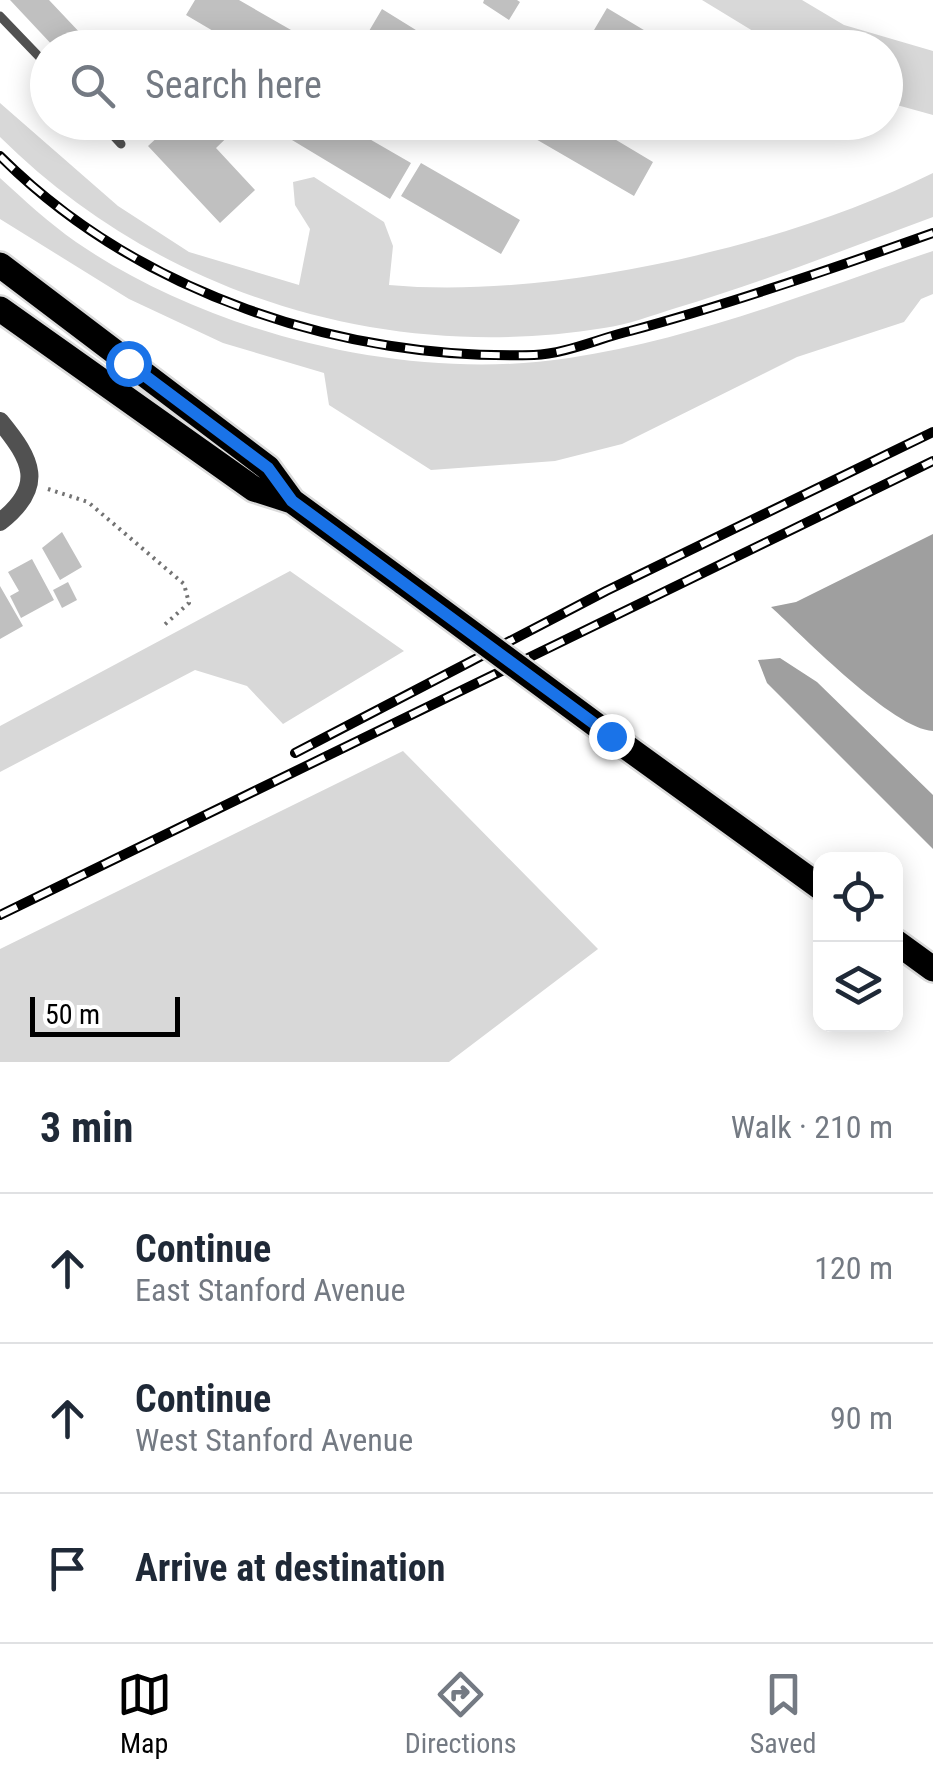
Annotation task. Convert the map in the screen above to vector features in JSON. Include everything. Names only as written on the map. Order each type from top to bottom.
[{"type":"main road","points":[[0,265],[268,468],[292,501],[813,882]]},
{"type":"main road","points":[[0,309],[254,489],[292,501]]},
{"type":"main road","points":[[903,947],[933,968]]},
{"type":"street","points":[[0,421],[24,450],[30,470],[24,498],[0,522]]},
{"type":"lane","points":[[0,16],[30,47]]},
{"type":"lane","points":[[118,140],[122,144]]},
{"type":"path","points":[[29,485],[88,502],[184,584],[189,603],[162,627]]},
{"type":"shaded area","points":[[702,0],[802,0],[844,25],[861,30],[751,30]]},
{"type":"shaded area","points":[[903,42],[933,51],[933,115],[903,107]]},
{"type":"shaded area","points":[[0,103],[30,129],[30,140],[42,140],[118,206],[189,252],[299,285],[310,229],[295,205],[293,182],[314,177],[384,222],[393,246],[389,285],[522,284],[667,262],[809,223],[933,173],[933,217],[741,287],[622,325],[521,337],[439,335],[358,325],[279,305],[203,276],[130,238],[62,192],[0,137]]},
{"type":"shaded area","points":[[0,178],[76,242],[187,302],[248,326],[378,357],[507,364],[616,350],[753,312],[933,251],[933,294],[921,299],[904,322],[797,357],[622,444],[555,461],[431,470],[329,405],[324,373],[223,343],[129,299],[0,219]]},
{"type":"shaded area","points":[[933,534],[933,731],[895,715],[873,699],[771,607],[796,602]]},
{"type":"shaded area","points":[[290,571],[404,651],[283,724],[247,686],[195,670],[0,772],[0,726]]},
{"type":"shaded area","points":[[780,658],[817,682],[933,795],[933,849],[767,683],[758,660]]},
{"type":"shaded area","points":[[403,751],[598,949],[449,1062],[0,1062],[0,949]]},
{"type":"building","points":[[10,0],[49,0],[77,30],[38,30]]},
{"type":"building","points":[[195,0],[239,0],[291,30],[211,30],[186,15]]},
{"type":"building","points":[[484,0],[517,0],[520,2],[509,20]]},
{"type":"building","points":[[607,8],[644,30],[594,30]]},
{"type":"building","points":[[382,9],[416,30],[370,30]]},
{"type":"building","points":[[154,140],[224,140],[216,148],[255,190],[220,223],[148,146]]},
{"type":"building","points":[[292,140],[371,140],[411,163],[390,199]]},
{"type":"building","points":[[537,140],[616,140],[653,162],[634,196]]},
{"type":"building","points":[[421,163],[520,220],[501,254],[401,196]]},
{"type":"building","points":[[62,532],[82,567],[60,580],[42,548]]},
{"type":"building","points":[[32,559],[54,600],[21,618],[10,596],[19,591],[8,572]]},
{"type":"building","points":[[68,582],[77,600],[62,608],[53,590]]},
{"type":"building","points":[[0,586],[23,626],[0,639]]},
{"type":"railway","points":[[0,156],[54,204],[114,246],[179,281],[247,309],[317,331],[389,346],[462,354],[534,355],[570,349],[745,297],[933,233]]},
{"type":"railway","points":[[295,753],[606,591],[933,432]]},
{"type":"railway","points":[[0,915],[933,461]]},
{"type":"route","points":[[128,363],[268,468],[292,501],[611,736]]}]
